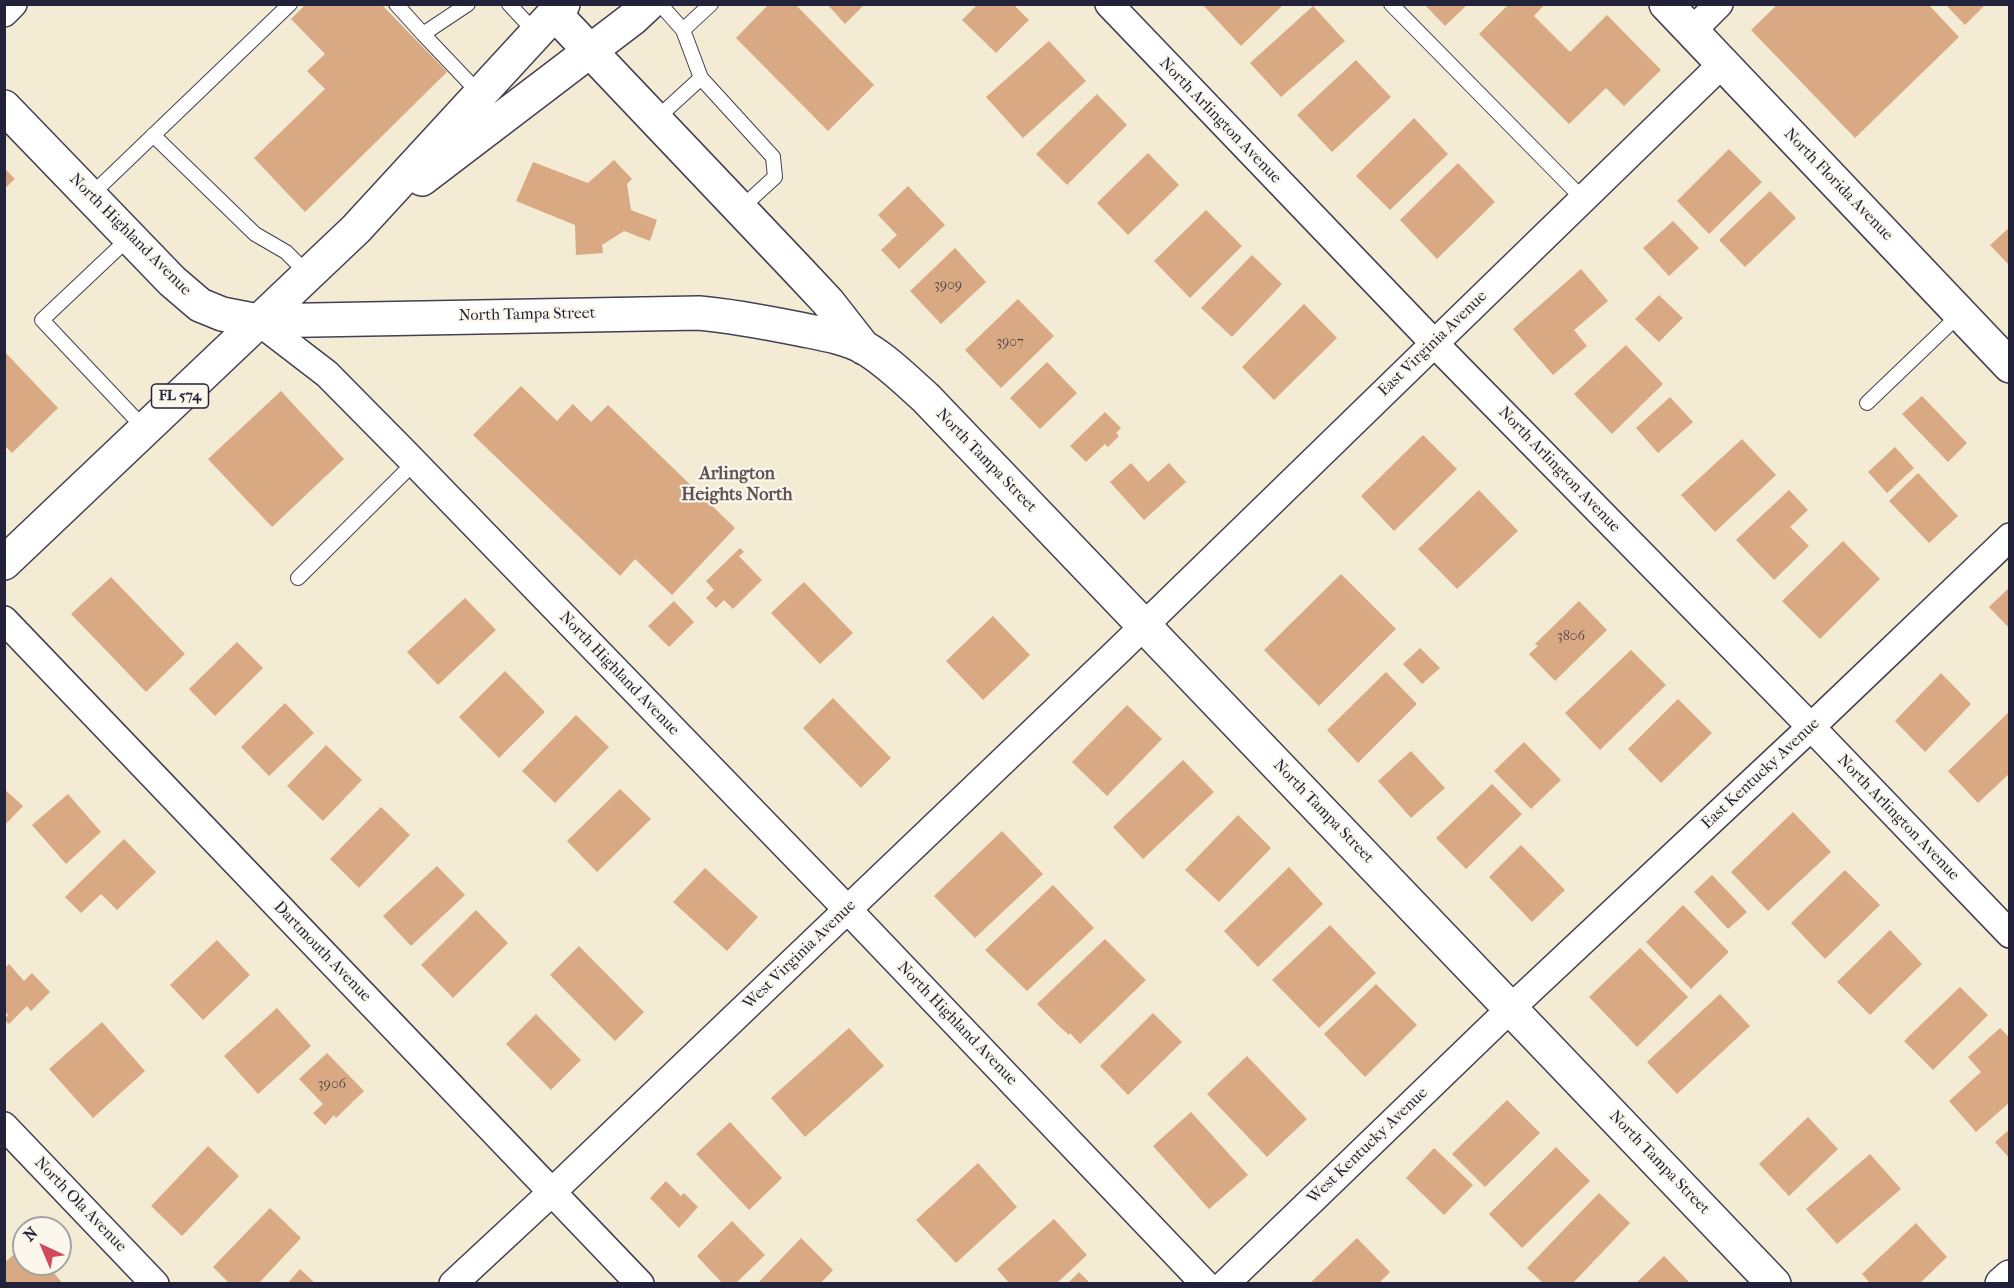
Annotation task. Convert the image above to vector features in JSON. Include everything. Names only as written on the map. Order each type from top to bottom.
[{"type":"main road","name":"FL 574","points":[[356,229],[632,19],[648,4]]},
{"type":"main road","name":"North Florida Avenue","points":[[1665,4],[2010,366]]},
{"type":"main road","name":"North Tampa Street","points":[[551,17],[590,51],[828,302],[864,348]]},
{"type":"main road","name":"FL 574","points":[[4,563],[356,229],[551,17]]},
{"type":"main road","name":"North Highland Avenue","points":[[4,107],[172,281],[200,305],[222,314],[258,321]]},
{"type":"main road","name":"North Tampa Street","points":[[258,321],[699,313],[731,316],[791,327],[839,338],[864,348],[893,369],[926,398],[1774,1284]]},
{"type":"main road","points":[[2002,1284],[2010,1277]]},
{"type":"street","points":[[4,13],[13,4]]},
{"type":"street","name":"North Arlington Avenue","points":[[1109,4],[1434,343],[1811,727],[2010,934]]},
{"type":"street","points":[[1691,32],[1719,4]]},
{"type":"street","name":"East Virginia Avenue","points":[[1145,625],[1722,64]]},
{"type":"street","name":"North Highland Avenue","points":[[258,321],[327,374],[415,462],[1205,1284]]},
{"type":"street","name":"East Kentucky Avenue","points":[[1511,1008],[2010,537]]},
{"type":"street","name":"Dartmouth Avenue","points":[[4,620],[640,1284]]},
{"type":"street","name":"West Virginia Avenue","points":[[453,1284],[1145,625]]},
{"type":"street","name":"West Kentucky Avenue","points":[[1225,1284],[1511,1008]]},
{"type":"street","name":"North Ola Avenue","points":[[4,1126],[155,1284]]},
{"type":"lane","points":[[90,196],[290,4]]},
{"type":"lane","points":[[396,4],[480,94]]},
{"type":"lane","points":[[423,34],[468,4]]},
{"type":"lane","points":[[509,4],[551,17]]},
{"type":"lane","points":[[660,4],[683,30],[701,78],[773,157],[775,177],[740,209]]},
{"type":"lane","points":[[683,30],[711,4]]},
{"type":"lane","points":[[1392,4],[1583,199]]},
{"type":"lane","points":[[655,120],[701,78]]},
{"type":"lane","points":[[153,135],[255,234],[286,252],[308,274]]},
{"type":"lane","points":[[130,237],[42,320],[145,429]]},
{"type":"lane","points":[[1867,403],[1960,314]]},
{"type":"lane","points":[[298,578],[415,462]]},
{"type":"building","points":[[306,4],[381,4],[447,72],[305,212],[254,158],[325,89],[307,71],[325,54],[291,19]]},
{"type":"building","points":[[769,4],[795,4],[874,85],[828,131],[736,38]]},
{"type":"building","points":[[827,4],[865,4],[845,24]]},
{"type":"building","points":[[978,4],[1013,4],[1029,20],[996,53],[962,20]]},
{"type":"building","points":[[1202,4],[1284,4],[1241,46]]},
{"type":"building","points":[[1424,4],[1468,4],[1445,26]]},
{"type":"building","points":[[1509,4],[1545,4],[1534,16],[1570,52],[1607,15],[1661,70],[1624,106],[1606,88],[1569,124],[1479,34]]},
{"type":"building","points":[[1778,4],[1928,4],[1959,37],[1855,138],[1751,30]]},
{"type":"building","points":[[1945,4],[1986,4],[1965,25]]},
{"type":"building","points":[[1313,6],[1345,41],[1281,97],[1250,63]]},
{"type":"building","points":[[1049,41],[1086,81],[1023,138],[986,97]]},
{"type":"building","points":[[1356,60],[1391,97],[1332,152],[1297,115]]},
{"type":"building","points":[[1097,94],[1127,125],[1067,185],[1036,154]]},
{"type":"building","points":[[1414,118],[1448,154],[1390,210],[1356,176]]},
{"type":"building","points":[[1729,149],[1762,182],[1709,234],[1677,201]]},
{"type":"building","points":[[1148,153],[1179,185],[1128,235],[1097,203]]},
{"type":"building","points":[[614,160],[632,179],[627,184],[631,210],[657,220],[650,241],[624,231],[602,245],[603,253],[576,255],[575,225],[516,201],[533,162],[588,183]]},
{"type":"building","points":[[1458,163],[1495,202],[1437,259],[1400,220]]},
{"type":"building","points":[[4,168],[15,179],[4,189]]},
{"type":"building","points":[[908,186],[945,225],[899,269],[881,250],[897,235],[878,215]]},
{"type":"building","points":[[1770,191],[1796,218],[1745,267],[1719,240]]},
{"type":"building","points":[[1206,210],[1242,246],[1190,298],[1154,261]]},
{"type":"building","points":[[1673,221],[1699,248],[1669,276],[1643,248]]},
{"type":"building","points":[[2010,227],[2010,266],[1990,245]]},
{"type":"building","points":[[955,248],[986,282],[941,324],[910,291]]},
{"type":"building","points":[[1252,255],[1282,284],[1232,337],[1201,308]]},
{"type":"building","points":[[1581,269],[1608,301],[1574,330],[1587,346],[1553,375],[1513,329]]},
{"type":"building","points":[[1659,295],[1683,318],[1659,342],[1635,319]]},
{"type":"building","points":[[1018,299],[1054,336],[1001,388],[965,350]]},
{"type":"building","points":[[1304,304],[1337,338],[1274,400],[1242,367]]},
{"type":"building","points":[[1626,345],[1663,384],[1612,434],[1574,394]]},
{"type":"building","points":[[4,351],[58,408],[12,453],[4,445]]},
{"type":"building","points":[[1047,362],[1077,393],[1040,429],[1010,398]]},
{"type":"building","points":[[521,386],[557,421],[573,404],[591,422],[608,405],[735,528],[672,595],[635,559],[620,576],[473,435]]},
{"type":"building","points":[[281,391],[344,459],[272,527],[208,459]]},
{"type":"building","points":[[1922,396],[1967,443],[1948,462],[1902,414]]},
{"type":"building","points":[[1670,397],[1693,422],[1658,453],[1636,428]]},
{"type":"building","points":[[1105,412],[1121,428],[1116,433],[1119,436],[1108,447],[1105,444],[1086,462],[1070,446]]},
{"type":"building","points":[[1423,435],[1457,469],[1394,531],[1361,496]]},
{"type":"building","points":[[1742,439],[1776,475],[1715,532],[1681,495]]},
{"type":"building","points":[[1895,447],[1914,468],[1887,493],[1868,472]]},
{"type":"building","points":[[1131,463],[1148,482],[1169,463],[1186,482],[1144,520],[1110,482]]},
{"type":"building","points":[[1918,473],[1958,516],[1929,543],[1889,501]]},
{"type":"building","points":[[1479,490],[1518,531],[1457,589],[1418,549]]},
{"type":"building","points":[[1789,490],[1808,510],[1790,527],[1809,546],[1774,580],[1736,540]]},
{"type":"building","points":[[1843,541],[1880,579],[1820,639],[1782,601]]},
{"type":"building","points":[[740,548],[744,552],[739,556],[762,580],[733,609],[724,600],[716,608],[706,598],[714,590],[706,581]]},
{"type":"building","points":[[1341,574],[1396,629],[1319,706],[1264,650]]},
{"type":"building","points":[[111,577],[185,654],[146,692],[71,614]]},
{"type":"building","points":[[804,582],[853,633],[820,664],[771,613]]},
{"type":"building","points":[[2010,587],[2010,629],[1989,607]]},
{"type":"building","points":[[465,598],[496,630],[438,685],[407,652]]},
{"type":"building","points":[[674,601],[694,622],[669,647],[648,626]]},
{"type":"building","points":[[1579,601],[1607,630],[1555,681],[1529,654],[1538,646],[1535,644]]},
{"type":"building","points":[[993,616],[1030,655],[983,700],[946,661]]},
{"type":"building","points":[[237,642],[263,668],[215,716],[189,689]]},
{"type":"building","points":[[1420,648],[1440,668],[1422,684],[1403,664]]},
{"type":"building","points":[[1631,650],[1666,685],[1600,750],[1565,713]]},
{"type":"building","points":[[505,671],[545,712],[499,758],[459,717]]},
{"type":"building","points":[[1386,672],[1417,704],[1358,763],[1327,730]]},
{"type":"building","points":[[1941,673],[1971,704],[1925,752],[1895,721]]},
{"type":"building","points":[[833,698],[891,758],[861,788],[803,728]]},
{"type":"building","points":[[1678,699],[1712,733],[1661,783],[1628,749]]},
{"type":"building","points":[[285,703],[314,733],[269,776],[241,747]]},
{"type":"building","points":[[1127,705],[1162,739],[1107,796],[1072,762]]},
{"type":"building","points":[[2008,713],[2010,773],[1978,803],[1948,771]]},
{"type":"building","points":[[576,715],[609,747],[555,803],[522,771]]},
{"type":"building","points":[[1524,742],[1561,780],[1531,809],[1494,771]]},
{"type":"building","points":[[326,745],[362,780],[323,821],[287,786]]},
{"type":"building","points":[[1411,751],[1445,788],[1411,818],[1378,781]]},
{"type":"building","points":[[1183,760],[1214,792],[1143,859],[1113,827]]},
{"type":"building","points":[[1492,784],[1522,814],[1466,869],[1436,838]]},
{"type":"building","points":[[4,789],[23,806],[4,826]]},
{"type":"building","points":[[620,789],[651,819],[597,872],[567,841]]},
{"type":"building","points":[[68,794],[101,832],[66,864],[32,825]]},
{"type":"building","points":[[381,807],[410,835],[359,888],[330,859]]},
{"type":"building","points":[[1793,812],[1831,852],[1768,911],[1731,872]]},
{"type":"building","points":[[1238,815],[1271,848],[1219,902],[1185,870]]},
{"type":"building","points":[[1002,831],[1043,874],[975,938],[934,896]]},
{"type":"building","points":[[124,839],[156,872],[117,910],[101,894],[81,913],[65,897]]},
{"type":"building","points":[[1521,845],[1565,890],[1532,922],[1489,877]]},
{"type":"building","points":[[437,866],[465,895],[411,946],[383,916]]},
{"type":"building","points":[[1289,867],[1323,904],[1258,967],[1224,931]]},
{"type":"building","points":[[705,868],[758,917],[727,951],[673,902]]},
{"type":"building","points":[[1845,870],[1880,905],[1825,959],[1791,923]]},
{"type":"building","points":[[1712,875],[1747,912],[1728,929],[1694,892]]},
{"type":"building","points":[[1053,885],[1094,928],[1027,991],[985,950]]},
{"type":"building","points":[[1683,905],[1729,952],[1691,989],[1646,942]]},
{"type":"building","points":[[476,910],[508,943],[453,998],[421,965]]},
{"type":"building","points":[[1330,925],[1376,973],[1319,1028],[1272,980]]},
{"type":"building","points":[[1890,930],[1922,964],[1870,1015],[1837,982]]},
{"type":"building","points":[[1105,939],[1146,980],[1080,1044],[1037,1004]]},
{"type":"building","points":[[217,940],[250,975],[203,1020],[170,985]]},
{"type":"building","points":[[579,946],[644,1012],[615,1041],[550,975]]},
{"type":"building","points":[[1640,948],[1688,997],[1637,1047],[1589,997]]},
{"type":"building","points":[[9,964],[24,981],[32,973],[50,992],[31,1011],[27,1006],[9,1024],[4,1020],[8,1015],[5,1011],[5,968]]},
{"type":"building","points":[[1376,984],[1417,1025],[1365,1077],[1324,1034]]},
{"type":"building","points":[[1960,987],[1988,1015],[1933,1070],[1904,1041]]},
{"type":"building","points":[[1720,994],[1750,1026],[1677,1094],[1647,1062]]},
{"type":"building","points":[[277,1008],[311,1046],[258,1094],[224,1056]]},
{"type":"building","points":[[1153,1013],[1182,1042],[1128,1095],[1100,1066]]},
{"type":"building","points":[[536,1014],[581,1060],[551,1090],[506,1044]]},
{"type":"building","points":[[102,1022],[145,1071],[93,1118],[49,1069]]},
{"type":"building","points":[[849,1028],[884,1066],[805,1137],[771,1098]]},
{"type":"building","points":[[2000,1028],[2010,1038],[2010,1102],[1976,1132],[1949,1101],[1981,1072],[1968,1057]]},
{"type":"building","points":[[327,1053],[364,1091],[336,1118],[334,1115],[325,1125],[313,1113],[323,1104],[299,1079]]},
{"type":"building","points":[[1247,1056],[1307,1119],[1267,1157],[1207,1094]]},
{"type":"building","points":[[1507,1100],[1540,1133],[1485,1187],[1452,1154]]},
{"type":"building","points":[[1191,1112],[1248,1175],[1209,1209],[1153,1146]]},
{"type":"building","points":[[1808,1117],[1838,1149],[1789,1196],[1759,1164]]},
{"type":"building","points":[[730,1122],[782,1178],[749,1210],[696,1154]]},
{"type":"building","points":[[2010,1129],[2010,1159],[1995,1142]]},
{"type":"building","points":[[208,1146],[239,1176],[182,1236],[151,1206]]},
{"type":"building","points":[[1556,1147],[1590,1181],[1522,1248],[1489,1214]]},
{"type":"building","points":[[1434,1148],[1473,1185],[1444,1215],[1406,1178]]},
{"type":"building","points":[[1870,1154],[1901,1189],[1837,1244],[1806,1209]]},
{"type":"building","points":[[978,1163],[1017,1207],[956,1263],[916,1220]]},
{"type":"building","points":[[666,1181],[681,1196],[684,1193],[698,1207],[679,1228],[650,1198]]},
{"type":"building","points":[[1599,1193],[1630,1223],[1572,1284],[1544,1284],[1527,1268]]},
{"type":"building","points":[[270,1208],[301,1238],[258,1284],[230,1284],[213,1267]]},
{"type":"building","points":[[1054,1219],[1087,1255],[1056,1284],[1010,1284],[997,1269]]},
{"type":"building","points":[[732,1221],[765,1255],[735,1284],[723,1284],[697,1256]]},
{"type":"building","points":[[1916,1223],[1947,1257],[1919,1284],[1871,1284],[1862,1274]]},
{"type":"building","points":[[801,1238],[833,1270],[820,1284],[757,1284]]},
{"type":"building","points":[[1357,1238],[1390,1272],[1378,1284],[1309,1284]]},
{"type":"building","points":[[12,1256],[12,1276],[57,1276],[63,1284],[4,1284],[4,1263]]},
{"type":"building","points":[[1664,1256],[1691,1284],[1635,1284]]},
{"type":"building","points":[[300,1269],[316,1284],[287,1284]]},
{"type":"building","points":[[1079,1272],[1091,1284],[1067,1284]]},
{"type":"district","name":"Arlington Heights North","points":[[737,485]]}]
